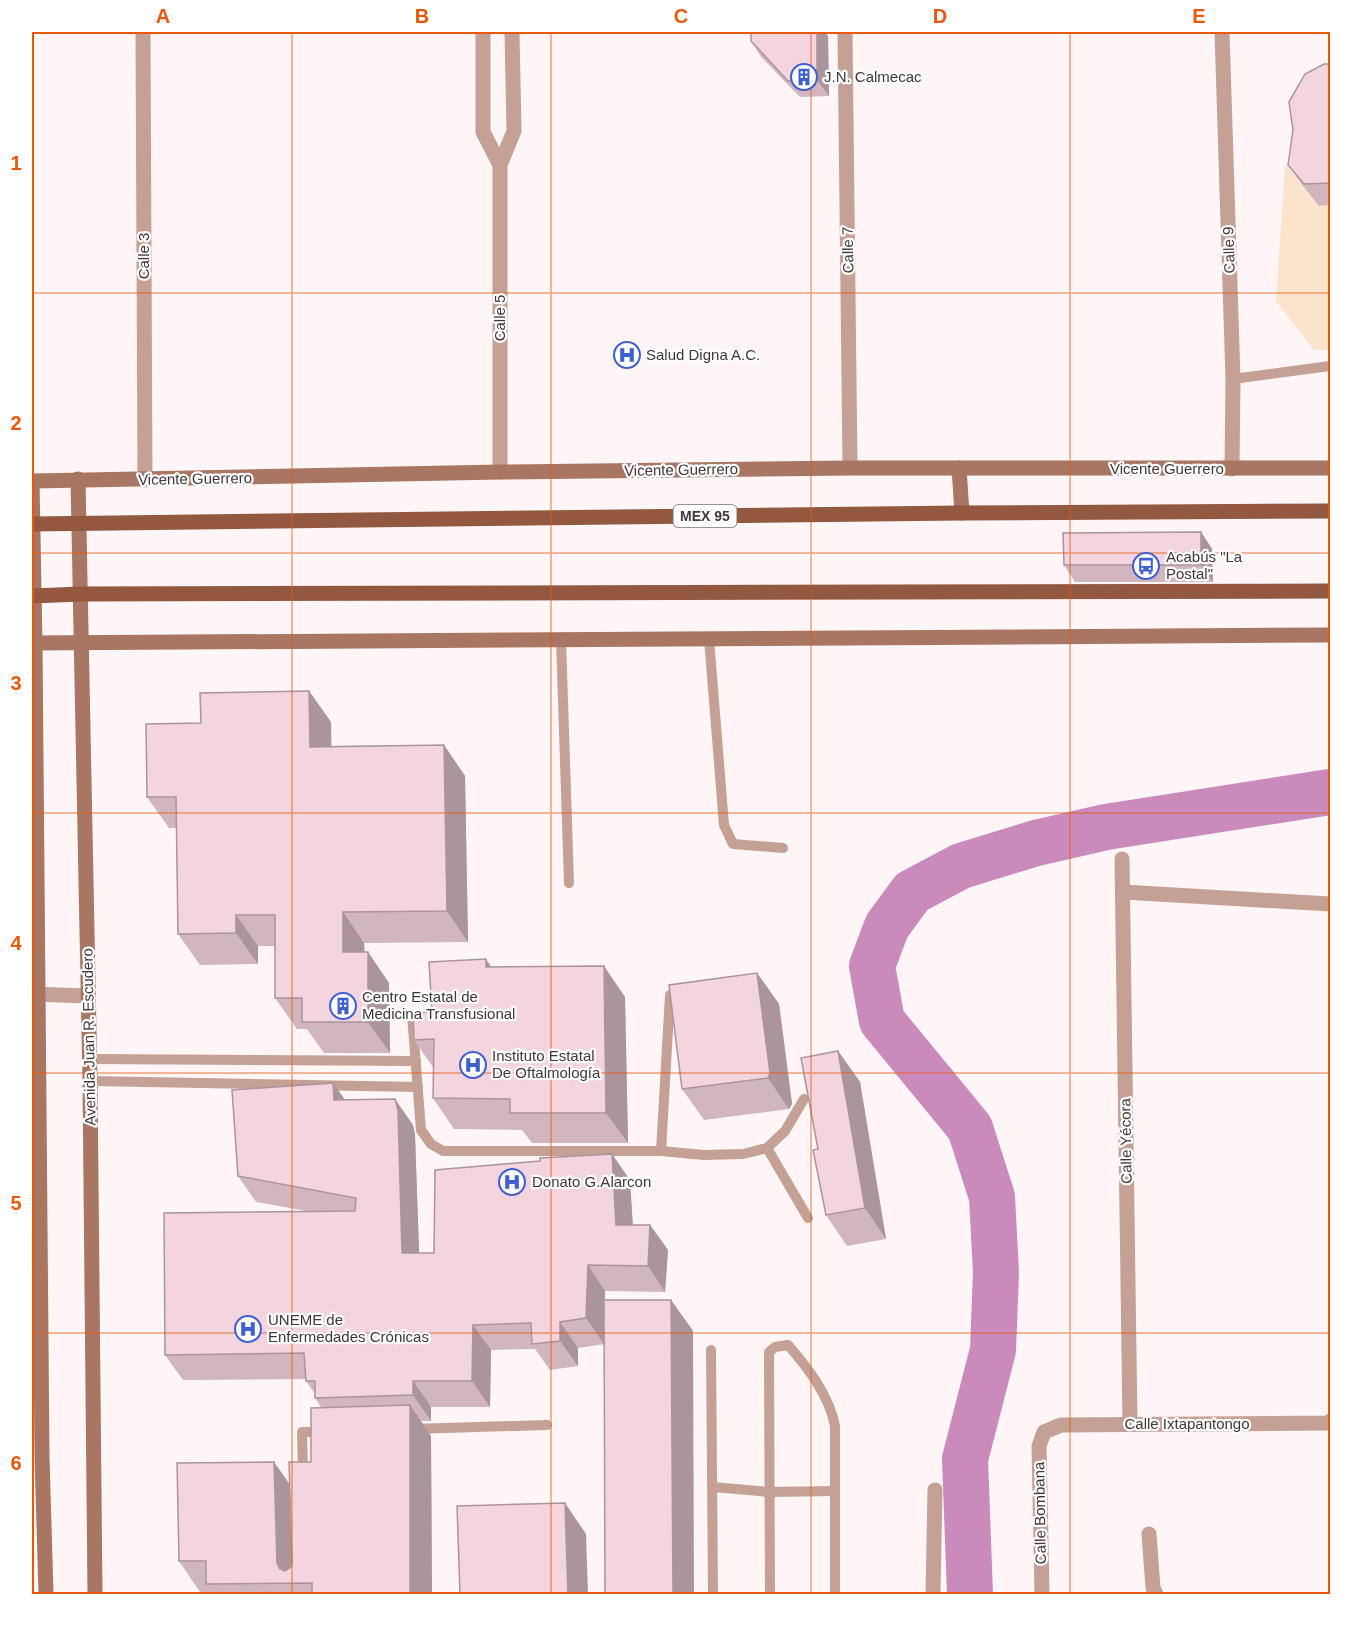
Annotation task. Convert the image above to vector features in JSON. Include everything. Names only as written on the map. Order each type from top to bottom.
[{"type":"main road","name":"Vicente Guerrero","points":[[32,481],[850,468],[1330,468]]},
{"type":"main road","points":[[959,468],[962,513]]},
{"type":"main road","name":"Avenida Juan R. Escudero","points":[[78,479],[90,1059],[95,1594]]},
{"type":"main road","points":[[32,481],[37,1457],[46,1594]]},
{"type":"main road","name":"MEX 95","points":[[32,524],[1330,511]]},
{"type":"main road","points":[[33,596],[81,594],[1330,591]]},
{"type":"main road","points":[[33,643],[1330,634]]},
{"type":"street","name":"Calle 3","points":[[143,32],[145,480]]},
{"type":"street","name":"Calle 5","points":[[483,32],[483,132],[500,165]]},
{"type":"street","name":"Calle 5","points":[[500,472],[500,165],[514,131],[512,32]]},
{"type":"street","name":"Calle 7","points":[[845,32],[850,468]]},
{"type":"street","name":"Calle 9","points":[[1222,32],[1233,379],[1232,469]]},
{"type":"street","name":"Calle Yécora","points":[[1122,859],[1130,1424]]},
{"type":"street","points":[[1123,892],[1330,904]]},
{"type":"street","points":[[35,994],[88,996]]},
{"type":"street","name":"Calle Ixtapantongo","points":[[1044,1432],[1061,1425],[1330,1422]]},
{"type":"street","name":"Calle Bombana","points":[[1042,1594],[1039,1446],[1044,1432]]},
{"type":"street","points":[[933,1594],[935,1490]]},
{"type":"street","points":[[1149,1534],[1153,1588],[1156,1594]]},
{"type":"lane","points":[[1233,379],[1330,366]]},
{"type":"lane","points":[[708,639],[724,825],[733,844],[783,848]]},
{"type":"lane","points":[[561,640],[569,883]]},
{"type":"lane","points":[[661,1151],[670,995]]},
{"type":"lane","points":[[412,1015],[421,1130],[431,1144],[443,1151],[661,1151],[704,1155],[743,1154],[767,1148],[785,1131],[804,1099]]},
{"type":"lane","points":[[90,1059],[416,1061]]},
{"type":"lane","points":[[90,1081],[418,1087]]},
{"type":"lane","points":[[767,1148],[808,1218]]},
{"type":"lane","points":[[770,1594],[769,1352],[775,1347],[788,1345],[807,1366],[833,1412],[836,1426],[835,1594]]},
{"type":"lane","points":[[711,1350],[712,1594]]},
{"type":"lane","points":[[395,1429],[547,1425]]},
{"type":"lane","points":[[303,1490],[302,1432],[337,1431]]},
{"type":"lane","points":[[712,1487],[770,1492],[834,1491]]},
{"type":"shaded area","points":[[1285,164],[1319,206],[1330,205],[1330,350],[1314,350],[1276,301]]},
{"type":"building","name":"J.N. Calmecac","points":[[751,32],[817,32],[817,80],[788,81],[751,41]]},
{"type":"building","points":[[1324,64],[1330,64],[1330,183],[1304,184],[1288,165],[1293,130],[1289,102],[1305,74]]},
{"type":"building","points":[[1201,532],[1201,565],[1064,565],[1063,533]]},
{"type":"building","points":[[309,691],[310,747],[444,745],[447,911],[343,912],[343,952],[368,952],[368,1022],[302,1022],[302,998],[275,998],[275,915],[236,915],[236,933],[178,934],[176,797],[147,797],[146,724],[201,723],[200,693]]},
{"type":"building","points":[[486,959],[486,967],[604,966],[606,1113],[510,1113],[510,1099],[433,1098],[434,1039],[414,1040],[413,1013],[432,1012],[429,962]]},
{"type":"building","points":[[757,973],[770,1073],[768,1078],[682,1089],[669,985]]},
{"type":"building","points":[[838,1051],[865,1208],[826,1215],[813,1150],[818,1149],[801,1058]]},
{"type":"building","points":[[333,1083],[334,1100],[395,1099],[398,1110],[402,1253],[434,1253],[435,1170],[540,1161],[540,1158],[612,1154],[616,1225],[650,1225],[648,1266],[588,1265],[586,1318],[560,1322],[560,1341],[532,1344],[531,1323],[473,1325],[472,1381],[413,1381],[413,1395],[315,1398],[315,1381],[306,1381],[304,1353],[165,1355],[164,1213],[355,1211],[356,1198],[238,1176],[232,1090]]},
{"type":"building","points":[[604,1300],[671,1300],[673,1594],[605,1594]]},
{"type":"building","points":[[410,1405],[410,1594],[312,1594],[312,1583],[206,1584],[206,1561],[179,1561],[177,1463],[274,1462],[277,1563],[280,1569],[285,1571],[291,1567],[292,1563],[289,1462],[311,1462],[311,1408]]},
{"type":"building","points":[[565,1503],[568,1594],[460,1594],[457,1506]]},
{"type":"waterway","points":[[970,1594],[965,1459],[993,1350],[996,1272],[992,1197],[970,1128],[882,1021],[872,966],[887,926],[912,892],[961,866],[1036,843],[1106,827],[1330,792]]},
{"type":"place","name":"J.N. Calmecac","points":[[804,77]]},
{"type":"place","name":"Salud Digna A.C.","points":[[627,355]]},
{"type":"place","name":"Acabús \"La Postal\"","points":[[1146,566]]},
{"type":"place","name":"Centro Estatal de Medicina Transfusional","points":[[343,1006]]},
{"type":"place","name":"Instituto Estatal De Oftalmología","points":[[473,1065]]},
{"type":"place","name":"Donato G.Alarcon","points":[[512,1182]]},
{"type":"place","name":"UNEME de Enfermedades Crónicas","points":[[248,1329]]}]
